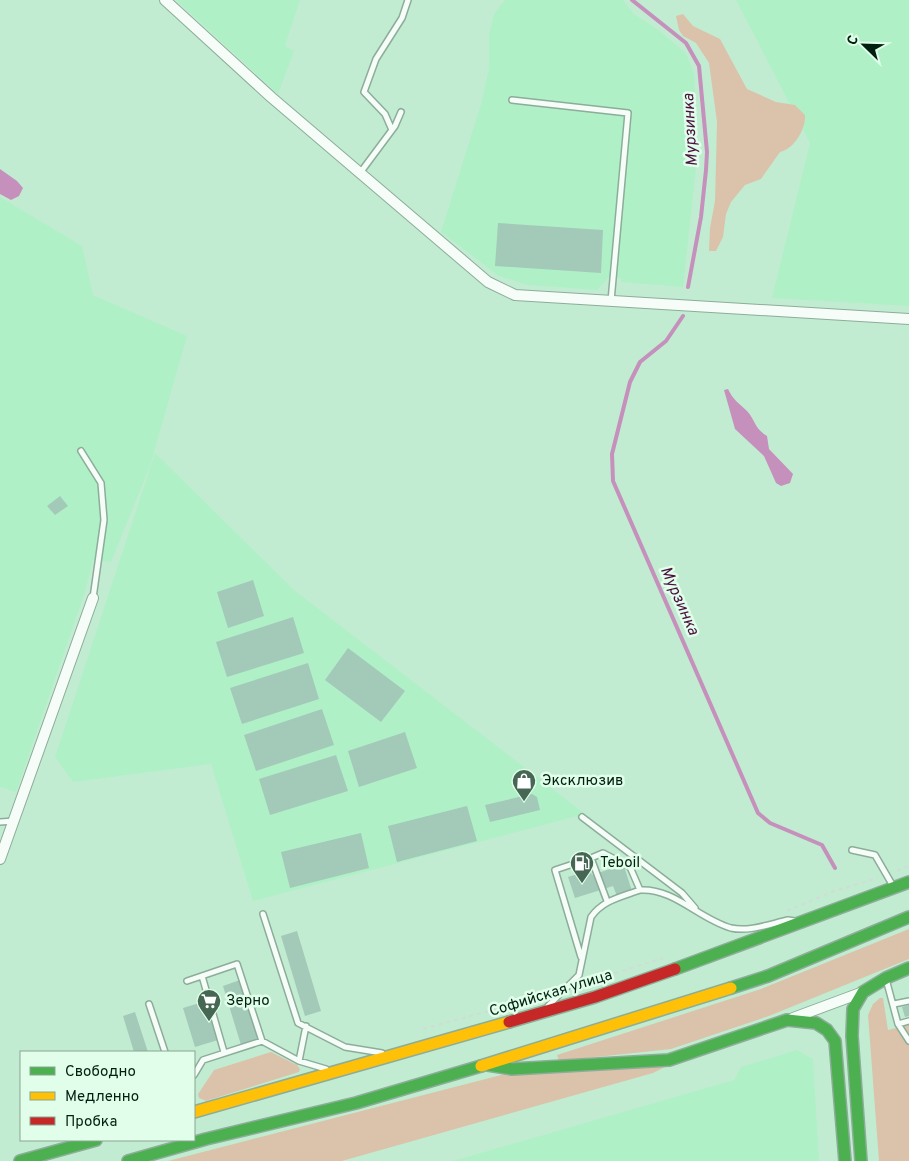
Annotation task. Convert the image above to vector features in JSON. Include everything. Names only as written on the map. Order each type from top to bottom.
[{"type":"main road","name":"Софийская улица","points":[[195,1112],[395,1056],[595,997],[803,923],[909,882]]},
{"type":"main road","points":[[128,1161],[206,1139],[356,1103],[488,1065],[768,976],[909,917]]},
{"type":"main road","points":[[861,1161],[852,1019],[856,1002],[863,992],[886,978],[909,968]]},
{"type":"main road","points":[[488,1065],[512,1069],[669,1060],[787,1020],[794,1023],[806,1021],[825,1028],[835,1041],[845,1161]]},
{"type":"main road","points":[[20,1161],[92,1141]]},
{"type":"street","points":[[165,0],[271,97],[488,282],[514,295],[909,319]]},
{"type":"street","points":[[0,859],[93,598]]},
{"type":"street","points":[[787,1020],[863,992]]},
{"type":"lane","points":[[392,130],[385,114],[364,92],[376,59],[402,18],[408,0]]},
{"type":"lane","points":[[512,100],[628,113],[611,301]]},
{"type":"lane","points":[[360,173],[392,130],[401,112]]},
{"type":"lane","points":[[80,451],[101,483],[104,520],[93,598]]},
{"type":"lane","points":[[582,817],[682,892],[697,911]]},
{"type":"lane","points":[[0,822],[14,821]]},
{"type":"lane","points":[[852,850],[875,855],[894,888]]},
{"type":"lane","points":[[582,959],[555,870],[603,853],[630,867],[640,890]]},
{"type":"lane","points":[[591,858],[608,901]]},
{"type":"lane","points":[[539,1014],[579,975],[591,917],[608,901],[640,890],[650,890],[664,893],[731,928],[744,929],[788,920],[803,923]]},
{"type":"lane","points":[[264,914],[298,1023],[345,1047],[395,1056]]},
{"type":"lane","points":[[187,981],[237,964],[262,1041],[299,1061],[336,1072]]},
{"type":"lane","points":[[202,976],[224,1052]]},
{"type":"lane","points":[[886,978],[898,1024],[909,1041]]},
{"type":"lane","points":[[894,1004],[909,1001]]},
{"type":"lane","points":[[149,1004],[165,1051]]},
{"type":"lane","points":[[898,1024],[909,1021]]},
{"type":"lane","points":[[299,1061],[306,1026]]},
{"type":"lane","points":[[195,1062],[262,1041]]},
{"type":"lane","points":[[195,1073],[203,1060]]},
{"type":"path","points":[[780,914],[834,891],[887,876],[909,866]]},
{"type":"path","points":[[584,983],[668,956]]},
{"type":"path","points":[[423,1029],[546,995]]},
{"type":"shaded area","points":[[176,0],[300,0],[285,46],[294,51],[278,94]]},
{"type":"shaded area","points":[[505,0],[623,0],[634,14],[657,29],[686,53],[694,74],[698,149],[683,287],[621,282],[621,278],[609,277],[597,290],[528,285],[499,276],[441,232],[481,104],[489,69],[489,35],[494,14]]},
{"type":"shaded area","points":[[736,0],[909,0],[909,306],[772,298],[810,143]]},
{"type":"shaded area","points":[[683,14],[693,26],[720,39],[747,89],[776,102],[795,105],[805,115],[801,132],[794,143],[780,152],[761,179],[745,185],[731,202],[726,214],[723,237],[716,251],[709,251],[710,228],[715,201],[717,122],[709,63],[696,43],[683,36],[679,30],[676,16]]},
{"type":"shaded area","points":[[0,169],[17,181],[23,188],[19,196],[11,200],[0,194]]},
{"type":"shaded area","points":[[0,197],[82,246],[93,295],[187,336],[150,466],[111,562],[93,560],[85,592],[16,792],[0,787]]},
{"type":"shaded area","points":[[728,389],[734,399],[747,411],[757,427],[767,436],[769,449],[793,474],[790,483],[781,486],[776,483],[764,456],[735,429],[724,390]]},
{"type":"shaded area","points":[[155,453],[294,590],[585,814],[253,901],[211,764],[73,782],[55,757]]},
{"type":"shaded area","points":[[909,929],[909,959],[769,1016],[671,1049],[559,1061],[557,1055],[761,989]]},
{"type":"shaded area","points":[[880,998],[883,998],[888,1030],[909,1025],[909,1161],[879,1161],[868,1015],[873,1004]]},
{"type":"shaded area","points":[[797,1050],[813,1059],[819,1161],[453,1161],[734,1080],[741,1067]]},
{"type":"shaded area","points":[[271,1052],[297,1065],[300,1069],[299,1072],[206,1101],[199,1098],[198,1094],[214,1070]]},
{"type":"shaded area","points":[[671,1064],[653,1073],[342,1161],[168,1161],[505,1074]]},
{"type":"building","points":[[498,223],[603,230],[601,273],[495,266]]},
{"type":"building","points":[[60,496],[68,506],[55,515],[47,506]]},
{"type":"building","points":[[253,580],[264,616],[228,628],[217,592]]},
{"type":"building","points":[[293,617],[304,653],[227,677],[216,642]]},
{"type":"building","points":[[348,648],[405,691],[381,722],[325,680]]},
{"type":"building","points":[[308,663],[319,699],[242,724],[230,688]]},
{"type":"building","points":[[322,709],[334,745],[256,771],[244,735]]},
{"type":"building","points":[[405,732],[417,768],[359,787],[348,751]]},
{"type":"building","points":[[336,755],[348,791],[270,815],[259,779]]},
{"type":"building","points":[[532,794],[537,797],[540,810],[490,822],[485,805]]},
{"type":"building","points":[[467,806],[477,841],[397,862],[388,826]]},
{"type":"building","points":[[361,833],[369,868],[290,888],[281,852]]},
{"type":"building","points":[[620,854],[632,891],[617,896],[613,886],[575,898],[568,877],[590,870],[592,875],[610,869],[606,858]]},
{"type":"building","points":[[297,931],[321,1011],[305,1016],[281,936]]},
{"type":"building","points":[[240,980],[259,1039],[241,1045],[223,986]]},
{"type":"building","points":[[206,1001],[218,1040],[195,1047],[183,1008]]},
{"type":"building","points":[[909,1005],[909,1016],[905,1017],[902,1007]]},
{"type":"building","points":[[135,1012],[148,1051],[134,1051],[123,1016]]},
{"type":"waterway","name":"Мурзинка","points":[[632,0],[686,43],[699,66],[707,152],[701,217],[688,287]]},
{"type":"waterway","name":"Мурзинка","points":[[683,316],[666,341],[640,362],[630,382],[612,454],[613,481],[758,813],[770,823],[822,845],[835,868]]},
{"type":"traffic: fast","points":[[675,969],[909,882]]},
{"type":"traffic: fast","points":[[731,988],[768,976],[909,917]]},
{"type":"traffic: fast","points":[[861,1161],[852,1036],[853,1009],[863,992],[886,978],[909,968]]},
{"type":"traffic: fast","points":[[488,1065],[512,1069],[669,1060],[787,1020],[816,1023],[827,1030],[835,1041],[845,1161]]},
{"type":"traffic: fast","points":[[128,1161],[206,1139],[356,1103],[481,1066]]},
{"type":"traffic: fast","points":[[20,1161],[92,1141]]},
{"type":"traffic: slow","points":[[481,1066],[731,988]]},
{"type":"traffic: slow","points":[[195,1112],[509,1022]]},
{"type":"traffic: jam","points":[[509,1022],[595,997],[675,969]]},
{"type":"place","name":"Эксклюзив","points":[[524,802]]},
{"type":"place","name":"Teboil","points":[[582,884]]},
{"type":"place","name":"Зерно","points":[[209,1022]]}]
